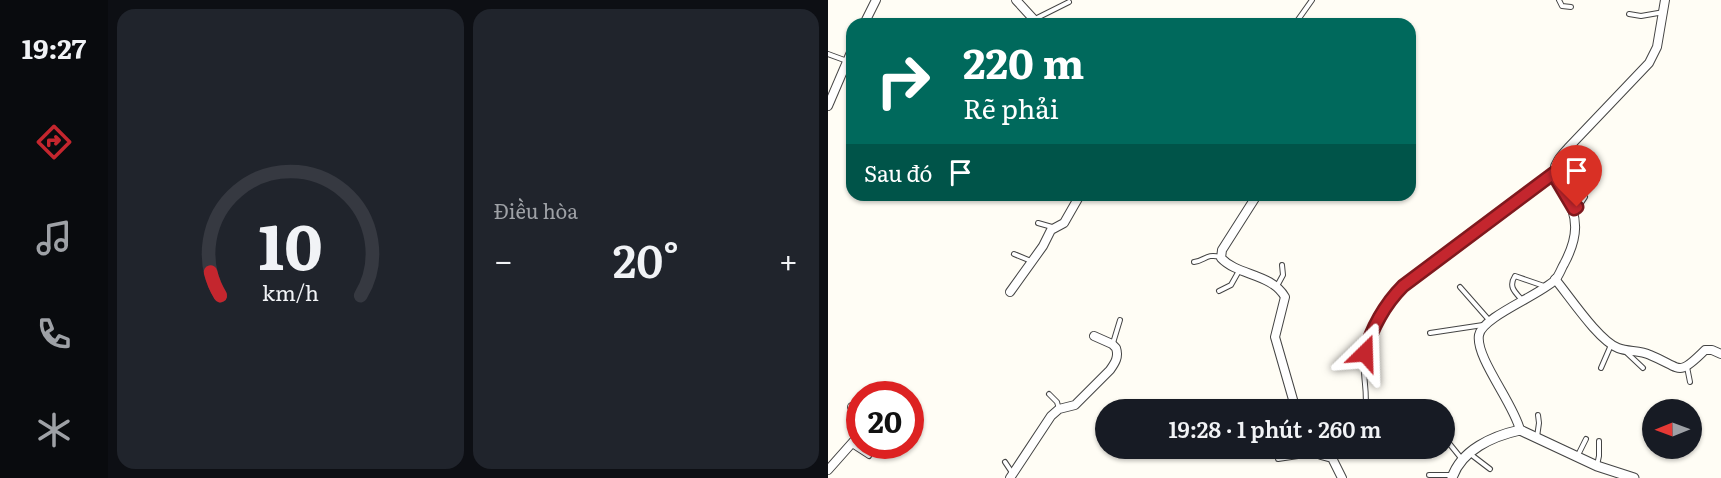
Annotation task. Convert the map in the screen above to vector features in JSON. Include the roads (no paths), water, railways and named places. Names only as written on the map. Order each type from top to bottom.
[{"type":"street","points":[[867,18],[876,0]]},
{"type":"street","points":[[1016,0],[1031,18]]},
{"type":"street","points":[[1520,430],[1517,417],[1485,360],[1479,345],[1479,335],[1486,323],[1555,279],[1570,250],[1574,236],[1574,209],[1555,177],[1556,163],[1653,56],[1665,0]]},
{"type":"street","points":[[828,106],[846,63]]},
{"type":"street","points":[[1010,292],[1053,228],[1062,225],[1076,201]]},
{"type":"street","points":[[1253,201],[1222,250],[1221,258],[1276,286],[1283,293],[1285,300],[1275,337],[1293,399]]},
{"type":"street","points":[[1555,279],[1611,345],[1623,350],[1641,351],[1679,369],[1687,367],[1705,350],[1721,354]]},
{"type":"street","points":[[1012,476],[1051,416],[1059,409],[1075,405],[1110,370],[1117,359],[1118,352],[1112,344],[1094,336]]},
{"type":"street","points":[[1452,477],[1465,456],[1487,443],[1520,430],[1597,466],[1608,474],[1634,478]]},
{"type":"street","points":[[828,470],[846,450]]},
{"type":"street","points":[[1332,459],[1342,478]]},
{"type":"lane","points":[[1298,18],[1312,0]]},
{"type":"lane","points":[[1559,0],[1563,6],[1571,7]]},
{"type":"lane","points":[[1041,18],[1069,2]]},
{"type":"lane","points":[[1629,14],[1641,16],[1664,12]]},
{"type":"lane","points":[[828,54],[846,61]]},
{"type":"lane","points":[[1366,399],[1364,361],[1367,345],[1395,294],[1411,279],[1554,173]]},
{"type":"lane","points":[[1574,209],[1585,197]]},
{"type":"lane","points":[[1038,223],[1053,228]]},
{"type":"lane","points":[[1014,254],[1031,261]]},
{"type":"lane","points":[[1194,262],[1207,256],[1221,258]]},
{"type":"lane","points":[[1276,286],[1283,275],[1282,265]]},
{"type":"lane","points":[[1219,291],[1231,285],[1240,268]]},
{"type":"lane","points":[[1523,301],[1512,288],[1511,282],[1515,276],[1545,286]]},
{"type":"lane","points":[[1430,333],[1486,323],[1460,287]]},
{"type":"lane","points":[[1112,344],[1120,320]]},
{"type":"lane","points":[[1601,368],[1611,345]]},
{"type":"lane","points":[[1623,350],[1643,368]]},
{"type":"lane","points":[[1687,367],[1690,382]]},
{"type":"lane","points":[[1049,394],[1057,402],[1059,409]]},
{"type":"lane","points":[[1536,437],[1538,415]]},
{"type":"lane","points":[[1577,458],[1586,439]]},
{"type":"lane","points":[[1597,466],[1599,441]]},
{"type":"lane","points":[[1455,446],[1465,456],[1491,469]]},
{"type":"lane","points":[[1005,462],[1012,476]]},
{"type":"lane","points":[[1429,475],[1452,477]]}]
